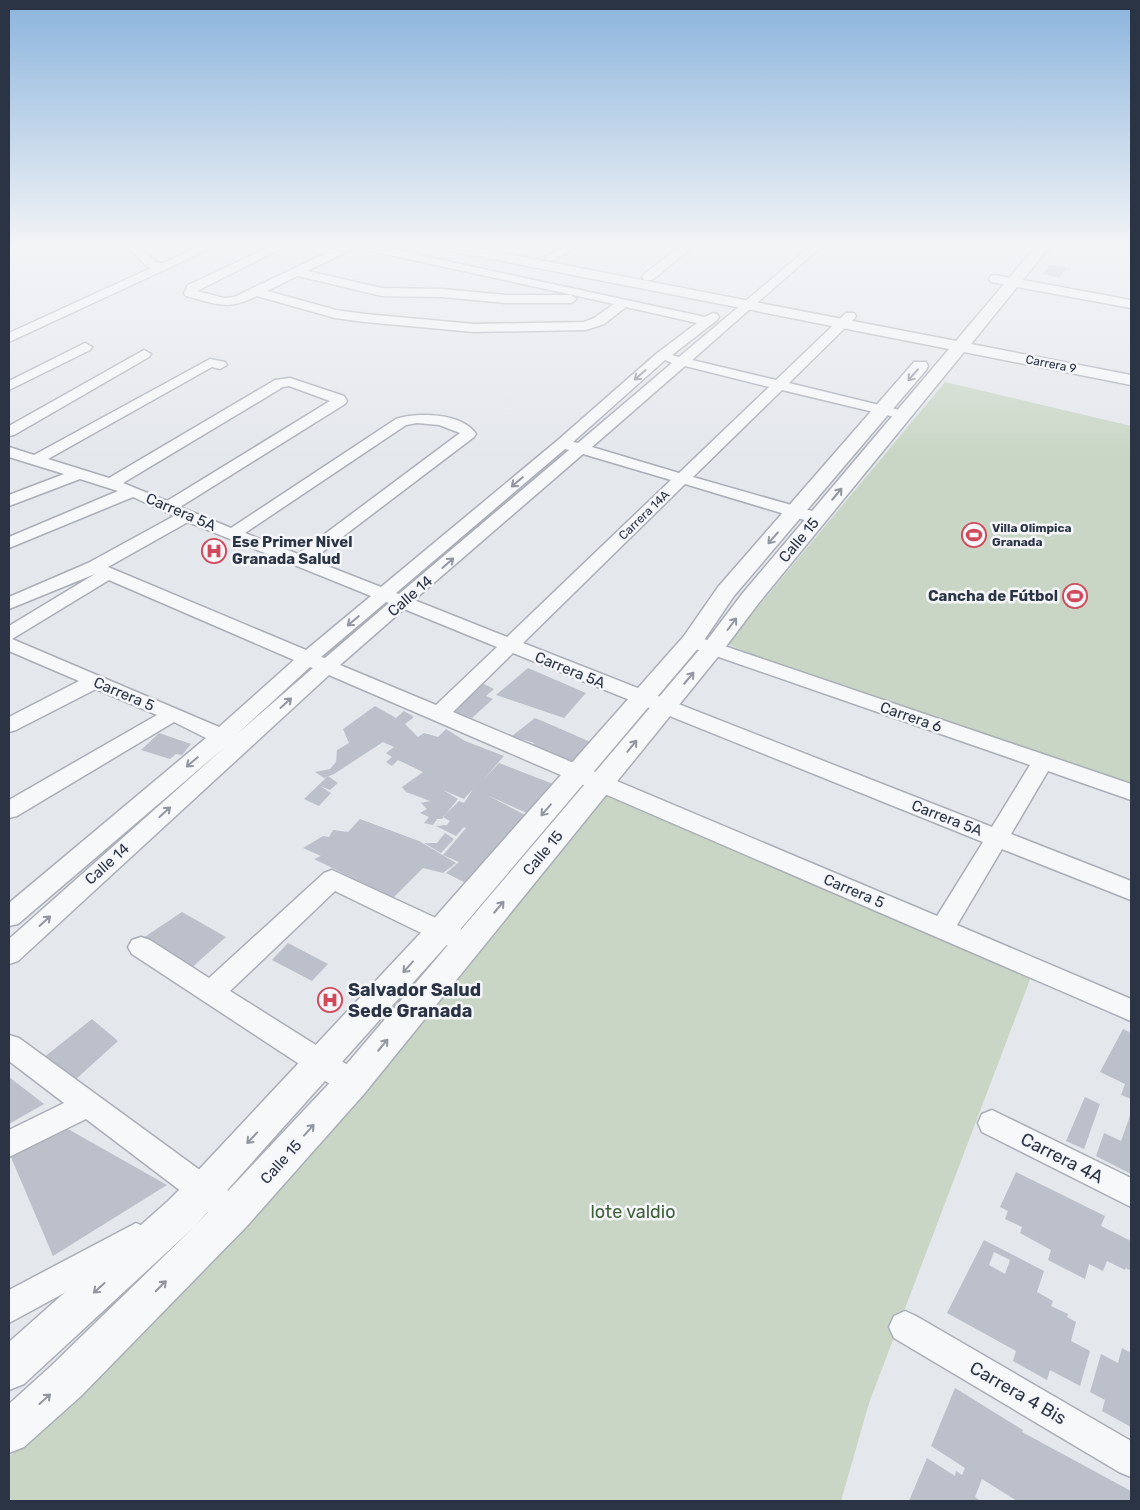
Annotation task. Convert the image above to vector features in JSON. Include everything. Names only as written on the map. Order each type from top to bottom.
[{"type":"street","points":[[9,338],[58,315]]},
{"type":"street","points":[[348,315],[474,328],[586,326],[607,315]]},
{"type":"street","points":[[683,315],[707,321]]},
{"type":"street","name":"Calle 14","points":[[9,917],[327,666],[403,602],[571,446],[661,357],[707,321],[717,315]]},
{"type":"street","name":"Calle 14","points":[[9,954],[230,741],[308,658],[571,446],[681,362],[729,315]]},
{"type":"street","name":"Carrera 9","points":[[827,315],[954,340],[1131,370]]},
{"type":"street","name":"Calle 15","points":[[9,1432],[66,1381],[234,1213],[352,1083],[454,938],[703,644],[750,599],[902,415],[954,340],[975,315]]},
{"type":"street","name":"Carrera 14A","points":[[438,714],[846,319]]},
{"type":"street","name":"Carrera 9","points":[[954,340],[1131,380]]},
{"type":"street","name":"Calle 15","points":[[703,644],[726,592],[882,410],[954,340]]},
{"type":"street","points":[[9,386],[85,347]]},
{"type":"street","points":[[9,432],[144,354]]},
{"type":"street","points":[[661,357],[902,415]]},
{"type":"street","points":[[210,363],[220,364],[41,462],[210,363]]},
{"type":"street","points":[[110,484],[280,383],[290,382],[339,399],[340,401],[168,507]]},
{"type":"street","points":[[233,534],[407,419],[428,419],[468,431],[469,434],[300,561]]},
{"type":"street","points":[[571,446],[817,518]]},
{"type":"street","name":"Carrera 5A","points":[[11,454],[133,492],[186,516],[510,646],[1131,891]]},
{"type":"street","points":[[9,501],[79,474]]},
{"type":"street","points":[[9,543],[133,492]]},
{"type":"street","points":[[11,644],[101,570],[186,516]]},
{"type":"street","points":[[9,604],[101,570]]},
{"type":"street","name":"Carrera 5","points":[[101,570],[1131,1010]]},
{"type":"street","name":"Carrera 5","points":[[11,644],[173,714],[230,741]]},
{"type":"street","name":"Carrera 6","points":[[703,644],[1131,792]]},
{"type":"street","points":[[9,724],[95,681]]},
{"type":"street","points":[[9,810],[173,714]]},
{"type":"street","points":[[942,929],[1043,762]]},
{"type":"street","points":[[210,992],[332,879],[454,938]]},
{"type":"street","name":"Calle 15","points":[[9,1369],[192,1202],[321,1063],[454,938]]},
{"type":"street","points":[[141,947],[352,1083]]},
{"type":"street","points":[[9,1046],[89,1104],[192,1202],[234,1213]]},
{"type":"street","points":[[9,1144],[89,1104]]},
{"type":"street","name":"Carrera 4A","points":[[992,1122],[1131,1193]]},
{"type":"street","points":[[9,1307],[192,1202]]},
{"type":"street","name":"Carrera 4 Bis","points":[[905,1327],[1131,1460]]},
{"type":"green space","name":"Villa Olimpica Granada","points":[[945,382],[1131,426],[1131,792],[873,703],[727,644]]},
{"type":"green space","name":"lote valdio","points":[[607,791],[1031,977],[869,1403],[841,1501],[9,1501],[9,1457],[288,1177]]},
{"type":"building","points":[[528,668],[586,693],[564,718],[496,695]]},
{"type":"building","points":[[482,683],[494,689],[486,696],[493,699],[472,718],[450,710]]},
{"type":"building","points":[[375,706],[396,718],[404,711],[414,717],[405,724],[418,737],[424,733],[438,737],[446,729],[465,741],[504,756],[483,780],[499,763],[561,787],[533,816],[487,795],[531,818],[470,885],[446,873],[459,862],[443,855],[466,828],[464,827],[456,836],[436,826],[447,825],[450,821],[443,817],[442,819],[437,819],[433,825],[424,823],[429,817],[420,813],[427,809],[421,803],[430,801],[406,792],[402,787],[423,772],[398,760],[392,766],[386,762],[392,757],[386,753],[394,747],[383,742],[334,774],[324,778],[315,772],[330,769],[336,762],[337,750],[349,743],[343,729]],"holes":[[[473,789],[464,803],[459,801],[446,814],[458,799],[443,790],[464,799]]]},
{"type":"building","points":[[535,718],[595,744],[576,766],[529,748],[534,743],[512,736]]},
{"type":"building","points":[[159,733],[191,744],[182,755],[176,754],[170,759],[141,750]]},
{"type":"building","points":[[328,776],[338,783],[330,790],[320,786],[331,793],[319,806],[304,799]]},
{"type":"building","points":[[360,819],[419,841],[456,863],[443,873],[423,868],[393,898],[314,859],[321,856],[303,848],[323,836],[329,837],[333,830],[348,832]]},
{"type":"building","points":[[445,833],[454,839],[441,853],[424,843],[437,843]]},
{"type":"building","points":[[182,912],[226,937],[189,970],[140,940]]},
{"type":"building","points":[[288,943],[328,964],[312,981],[272,960]]},
{"type":"building","points":[[92,1019],[118,1041],[76,1079],[43,1058]]},
{"type":"building","points":[[1123,1029],[1131,1033],[1131,1099],[1121,1095],[1125,1084],[1100,1072]]},
{"type":"building","points":[[9,1077],[44,1104],[9,1124]]},
{"type":"building","points":[[1085,1097],[1100,1104],[1084,1149],[1066,1141]]},
{"type":"building","points":[[1131,1113],[1131,1174],[1096,1156],[1104,1133],[1121,1141]]},
{"type":"building","points":[[68,1129],[167,1185],[53,1256],[10,1155]]},
{"type":"building","points":[[1016,1172],[1105,1216],[1101,1226],[1131,1241],[1131,1271],[1107,1261],[1103,1271],[1089,1264],[1085,1279],[1048,1260],[1051,1250],[1020,1233],[1022,1227],[1005,1219],[1008,1211],[1000,1207]]},
{"type":"building","points":[[984,1240],[1044,1271],[1037,1292],[1053,1301],[1051,1306],[1068,1314],[1067,1317],[1076,1322],[1071,1341],[1090,1351],[1080,1386],[1050,1370],[1047,1380],[1013,1361],[1016,1351],[947,1313]],"holes":[[[994,1252],[1010,1260],[1005,1274],[989,1265]]]},
{"type":"building","points":[[1122,1348],[1131,1353],[1131,1427],[1102,1411],[1105,1400],[1090,1392],[1101,1354],[1118,1363]]},
{"type":"building","points":[[955,1388],[1023,1430],[1022,1432],[1131,1491],[1131,1501],[1017,1501],[982,1479],[975,1497],[981,1501],[909,1501],[927,1458],[955,1476],[956,1471],[962,1475],[965,1468],[931,1446]]},
{"type":"place","name":"Villa Olimpica Granada","points":[[974,535]]},
{"type":"place","name":"Ese Primer Nivel Granada Salud","points":[[214,551]]},
{"type":"place","name":"Cancha de Fútbol","points":[[1075,596]]},
{"type":"place","name":"Salvador Salud Sede Granada","points":[[330,1000]]}]
